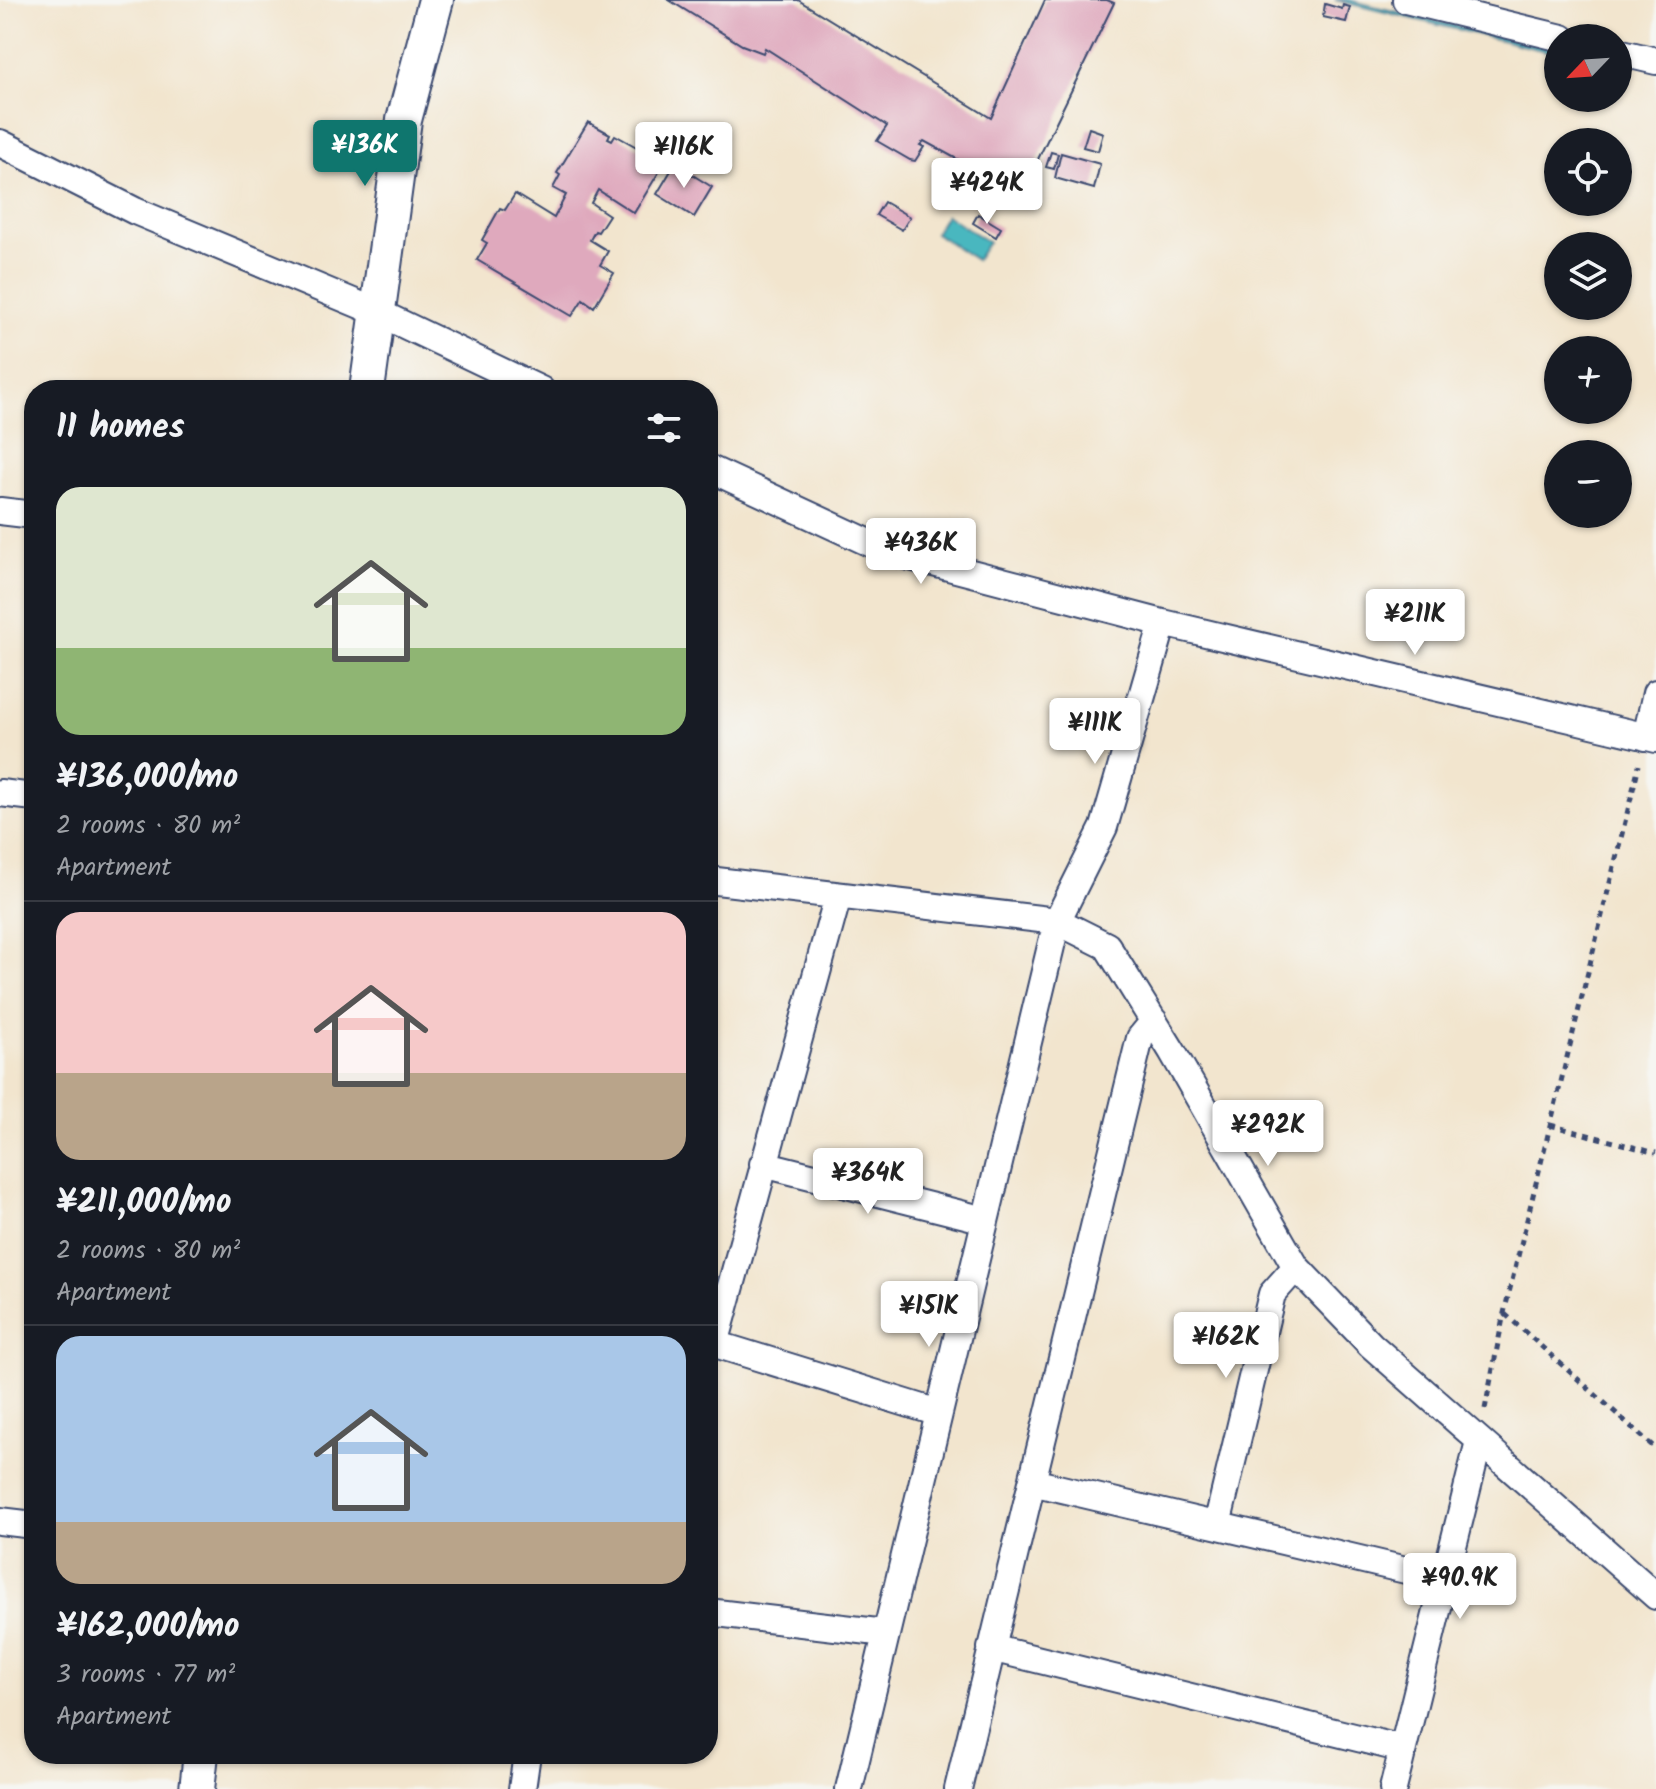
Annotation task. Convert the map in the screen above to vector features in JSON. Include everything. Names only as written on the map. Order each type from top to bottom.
[{"type":"street","points":[[368,380],[404,120],[436,0]]},
{"type":"street","points":[[1406,0],[1544,34]]},
{"type":"street","points":[[1632,55],[1656,61]]},
{"type":"street","points":[[0,143],[135,211],[377,312],[520,380]]},
{"type":"street","points":[[718,473],[887,551],[1163,623],[1651,738],[1656,693]]},
{"type":"street","points":[[0,512],[24,514]]},
{"type":"street","points":[[849,1789],[1057,921],[1104,827],[1163,623]]},
{"type":"street","points":[[0,793],[24,796]]},
{"type":"street","points":[[718,881],[1057,921],[1107,946],[1154,1021],[1296,1267],[1371,1345],[1656,1596]]},
{"type":"street","points":[[718,1333],[838,896]]},
{"type":"street","points":[[958,1789],[1140,1038],[1154,1021]]},
{"type":"street","points":[[763,1164],[985,1220]]},
{"type":"street","points":[[1217,1525],[1272,1294],[1296,1267]]},
{"type":"street","points":[[718,1345],[939,1413]]},
{"type":"street","points":[[1393,1789],[1479,1441]]},
{"type":"street","points":[[1032,1482],[1444,1579]]},
{"type":"street","points":[[0,1521],[24,1524]]},
{"type":"street","points":[[718,1613],[886,1633]]},
{"type":"street","points":[[991,1648],[1403,1749]]},
{"type":"street","points":[[197,1789],[200,1764]]},
{"type":"street","points":[[522,1789],[526,1764]]},
{"type":"path","points":[[1479,1441],[1504,1313],[1651,738]]},
{"type":"path","points":[[1550,1125],[1656,1153]]},
{"type":"path","points":[[1504,1313],[1656,1449]]},
{"type":"water","points":[[1335,0],[1348,0],[1544,47],[1544,51]]},
{"type":"water","points":[[946,215],[988,242],[976,260],[935,233]]},
{"type":"building","points":[[669,0],[798,0],[991,118],[1045,0],[1107,0],[1114,3],[1021,194],[924,141],[920,145],[924,147],[915,161],[910,160],[877,141],[887,126],[765,48],[763,53],[742,45]]},
{"type":"building","points":[[1325,4],[1342,9],[1343,5],[1350,7],[1346,22],[1323,17]]},
{"type":"building","points":[[588,122],[610,134],[608,138],[612,140],[615,135],[642,150],[639,155],[662,167],[634,213],[598,190],[591,203],[609,215],[590,240],[608,251],[600,265],[614,273],[594,307],[583,299],[572,316],[477,260],[487,243],[482,240],[500,208],[505,210],[515,194],[554,218],[566,195],[553,188],[560,175],[557,173]]},
{"type":"building","points":[[1089,128],[1103,133],[1098,151],[1083,147]]},
{"type":"building","points":[[1051,152],[1058,154],[1054,169],[1046,167]]},
{"type":"building","points":[[1061,153],[1100,164],[1094,189],[1055,178]]},
{"type":"building","points":[[675,164],[712,187],[694,217],[657,194]]},
{"type":"building","points":[[884,202],[910,217],[902,230],[876,215]]},
{"type":"building","points":[[978,214],[1001,228],[996,237],[973,223]]}]
